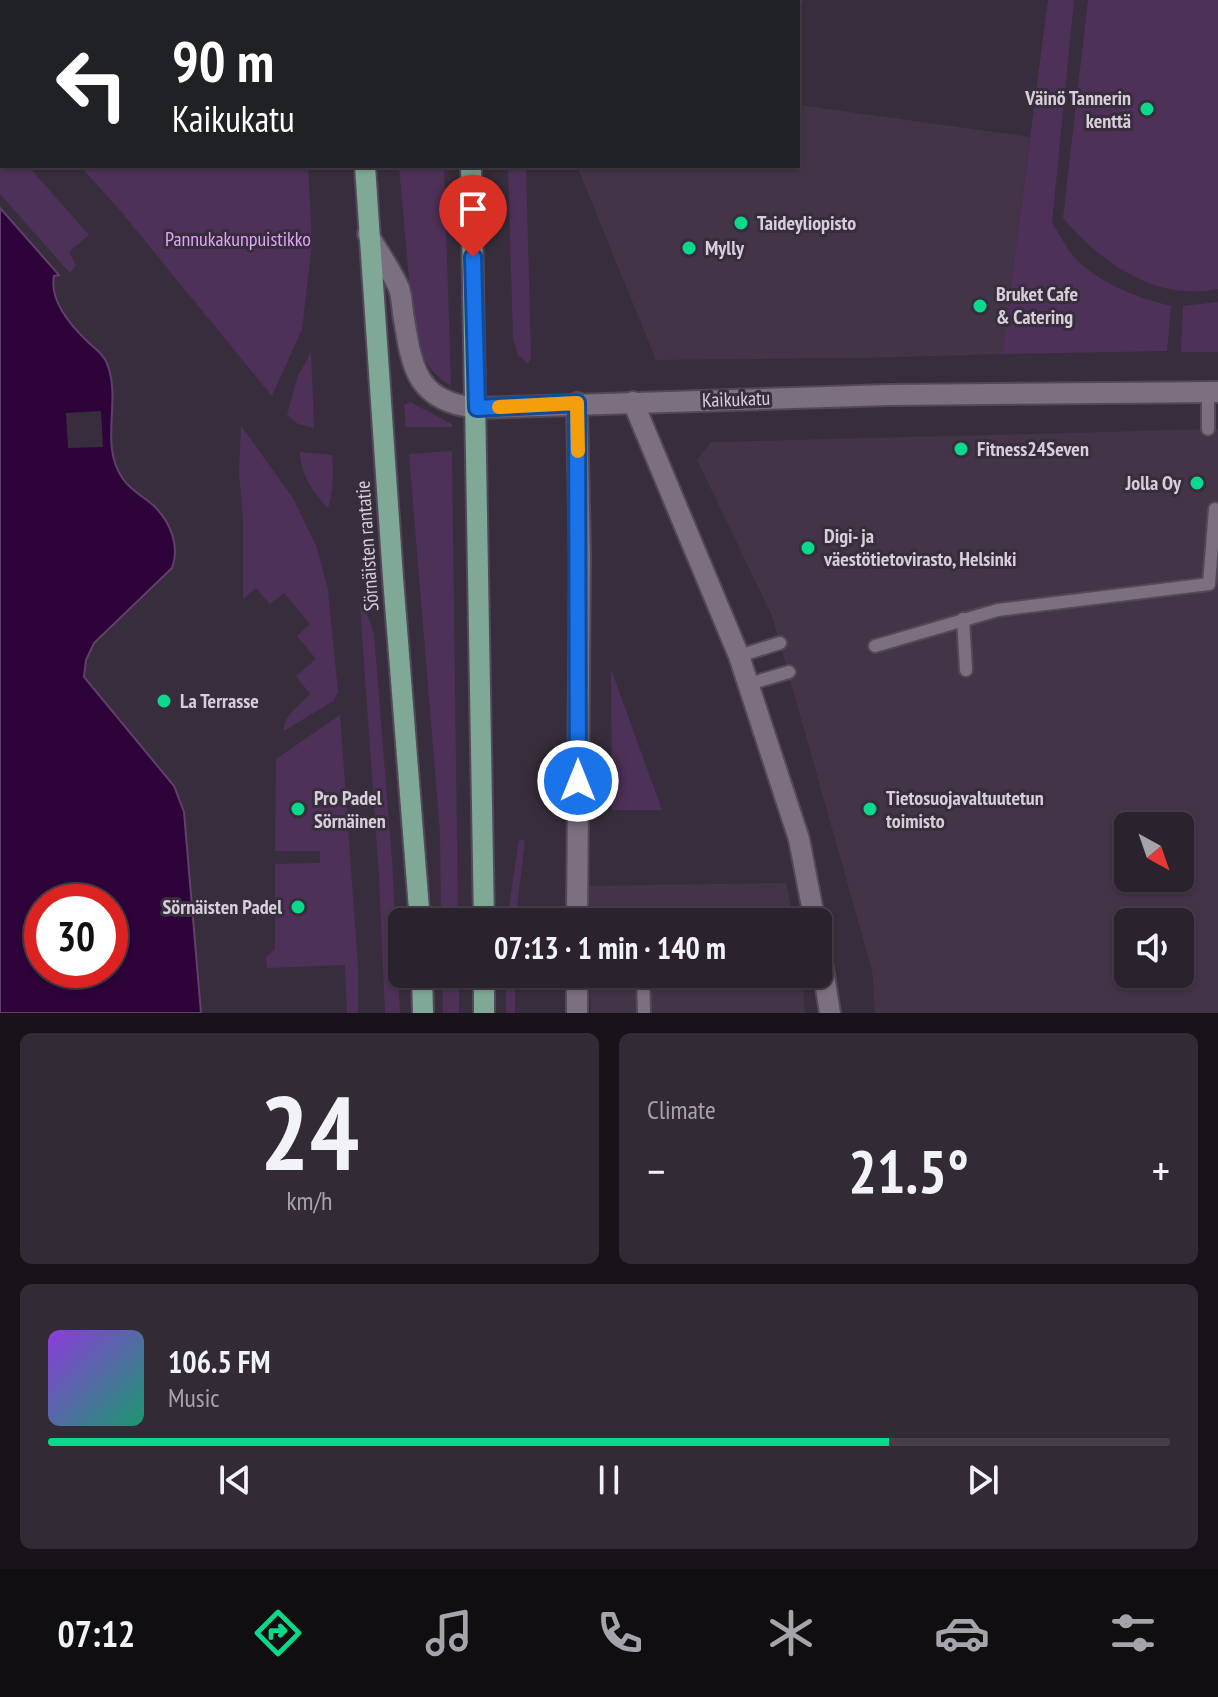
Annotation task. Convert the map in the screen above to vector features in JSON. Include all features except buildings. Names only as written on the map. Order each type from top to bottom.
[{"type":"main road","name":"Sörnäisten rantatie","points":[[365,168],[419,908]]},
{"type":"main road","points":[[471,168],[484,908]]},
{"type":"main road","points":[[422,988],[423,1013]]},
{"type":"main road","points":[[484,988],[484,1013]]},
{"type":"street","name":"Kaikukatu","points":[[368,234],[399,290],[410,359],[419,377],[431,393],[455,406],[477,408],[904,395],[1213,392]]},
{"type":"street","points":[[633,402],[749,684],[799,839],[812,908]]},
{"type":"street","points":[[577,403],[580,574],[577,908]]},
{"type":"street","points":[[577,988],[577,1013]]},
{"type":"street","points":[[826,988],[830,1013]]},
{"type":"lane","points":[[1208,429],[1213,392]]},
{"type":"lane","points":[[875,646],[998,610],[1209,584],[1214,504]]},
{"type":"lane","points":[[963,619],[966,670]]},
{"type":"lane","points":[[739,656],[780,643]]},
{"type":"lane","points":[[749,684],[789,672]]},
{"type":"lane","points":[[643,988],[644,1013]]},
{"type":"shaded area","name":"Taideyliopisto","points":[[800,105],[1030,137],[1002,354],[656,360],[578,168],[800,168]]},
{"type":"shaded area","points":[[0,208],[59,275],[54,276],[53,285],[58,304],[107,362],[112,395],[112,452],[116,466],[126,483],[161,513],[170,528],[174,544],[172,568],[94,643],[86,660],[84,677],[174,786],[184,812],[201,1013],[0,1013]]},
{"type":"shaded area","points":[[1218,429],[1218,1013],[875,1013],[872,970],[772,616],[697,460],[711,442]]},
{"type":"shaded area","points":[[786,883],[791,908],[589,908],[589,886]]},
{"type":"shaded area","points":[[590,988],[803,988],[805,1013],[591,1013]]},
{"type":"green space","points":[[1048,0],[1074,0],[1052,223],[1073,255],[1101,279],[1171,306],[1167,351],[1002,354]]},
{"type":"green space","name":"Väinö Tannerin kenttä","points":[[1088,0],[1218,0],[1218,289],[1195,292],[1173,290],[1132,275],[1095,250],[1063,218]]},
{"type":"green space","points":[[0,168],[30,168],[89,235],[69,252],[76,265],[70,273],[0,194]]},
{"type":"green space","name":"Pannukakunpuistikko","points":[[82,168],[308,168],[312,244],[302,329],[272,396]]},
{"type":"green space","points":[[399,168],[444,168],[451,386],[430,367],[421,351],[413,323]]},
{"type":"green space","points":[[508,168],[526,168],[531,358],[528,364],[518,355],[513,338]]},
{"type":"green space","points":[[1218,302],[1218,352],[1181,352],[1183,306]]},
{"type":"green space","points":[[311,352],[314,428],[298,424],[287,415],[297,378]]},
{"type":"green space","points":[[410,402],[452,424],[452,427],[406,427],[404,405]]},
{"type":"green space","points":[[241,426],[293,498],[317,548],[328,590],[338,692],[333,701],[284,731],[289,715],[310,694],[296,676],[316,659],[297,636],[310,624],[284,593],[270,604],[256,588],[243,599],[243,518],[239,472]]},
{"type":"green space","points":[[452,451],[458,908],[441,908],[440,832],[409,454]]},
{"type":"green space","points":[[300,452],[332,455],[333,482],[328,508],[308,482]]},
{"type":"green space","points":[[362,600],[374,634],[395,908],[388,908],[388,988],[399,988],[400,1013],[385,1013],[379,876]]},
{"type":"green space","points":[[611,669],[662,810],[612,810]]},
{"type":"green space","points":[[340,715],[358,967],[358,1013],[347,1013],[345,965],[267,968],[266,957],[275,949],[275,864],[320,863],[320,851],[275,851],[276,759]]},
{"type":"green space","points":[[519,839],[525,841],[517,908],[509,908]]},
{"type":"green space","points":[[442,988],[459,988],[459,1013],[443,1013]]},
{"type":"green space","points":[[506,988],[515,988],[515,1013],[506,1013]]},
{"type":"pier","points":[[101,411],[103,447],[68,448],[66,413]]},
{"type":"slow traffic","points":[[499,407],[577,403],[578,451]]},
{"type":"place","name":"Väinö Tannerin kenttä","points":[[1147,109]]},
{"type":"place","name":"Taideyliopisto","points":[[741,223]]},
{"type":"place","name":"Mylly","points":[[689,248]]},
{"type":"place","name":"Bruket Cafe & Catering","points":[[980,306]]},
{"type":"place","name":"Fitness24Seven","points":[[961,449]]},
{"type":"place","name":"Jolla Oy","points":[[1197,483]]},
{"type":"place","name":"Digi- ja väestötietovirasto, Helsinki","points":[[808,548]]},
{"type":"place","name":"La Terrasse","points":[[164,701]]},
{"type":"place","name":"Pro Padel Sörnäinen","points":[[298,809]]},
{"type":"place","name":"Tietosuojavaltuutetun toimisto","points":[[870,809]]},
{"type":"place","name":"Sörnäisten Padel","points":[[298,907]]},
{"type":"route","points":[[473,257],[477,408],[577,403],[580,558],[578,781]]}]
